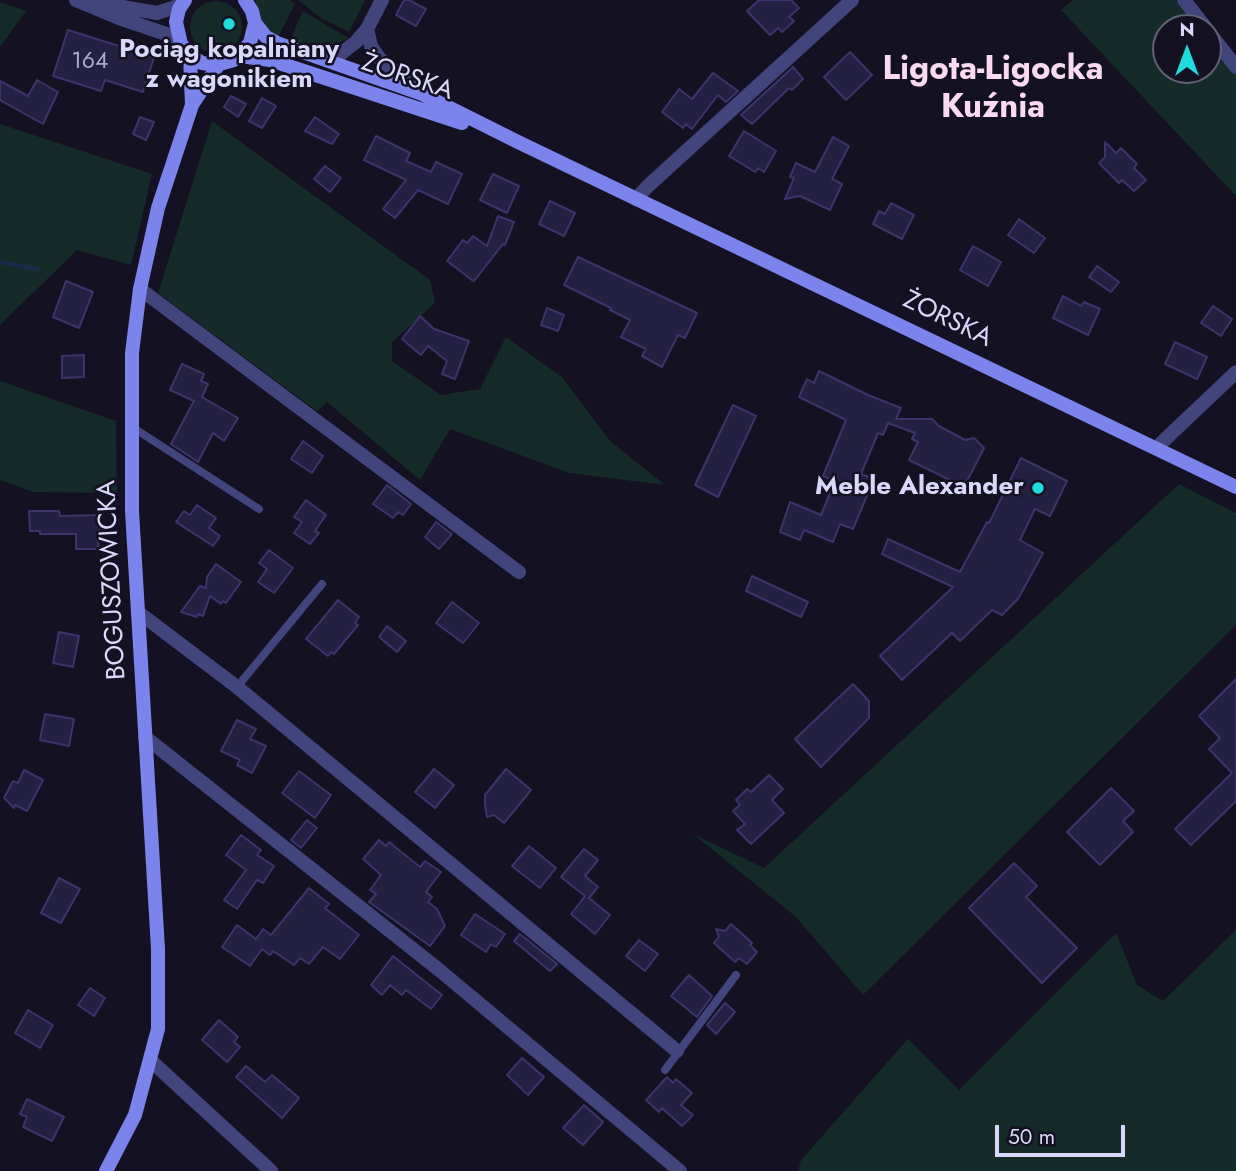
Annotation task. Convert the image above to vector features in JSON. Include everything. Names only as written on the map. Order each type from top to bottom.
[{"type":"main road","points":[[183,3],[176,22],[178,38],[190,56],[202,63],[219,64],[240,56],[250,43],[255,23],[246,0]]},
{"type":"main road","name":"ŻORSKA","points":[[255,23],[274,41],[422,94],[1236,487]]},
{"type":"main road","name":"BOGUSZOWICKA","points":[[190,56],[192,105]]},
{"type":"main road","name":"ŻORSKA","points":[[240,56],[264,58],[310,72],[518,142]]},
{"type":"main road","name":"BOGUSZOWICKA","points":[[106,1171],[135,1115],[158,1029],[158,949],[132,511],[132,353],[140,289],[158,208],[192,105],[219,64]]},
{"type":"street","points":[[76,0],[178,38]]},
{"type":"street","points":[[82,0],[157,13],[183,3]]},
{"type":"street","name":"ŻORSKA","points":[[331,61],[356,42],[367,29],[382,0]]},
{"type":"street","points":[[636,199],[852,0]]},
{"type":"street","points":[[1184,0],[1195,14]]},
{"type":"street","name":"ŻORSKA","points":[[367,29],[371,46],[379,58],[422,94]]},
{"type":"street","points":[[1222,49],[1236,67]]},
{"type":"street","points":[[140,289],[519,572]]},
{"type":"street","points":[[1156,448],[1236,372]]},
{"type":"street","points":[[138,612],[237,687],[677,1051]]},
{"type":"street","points":[[145,737],[438,969],[680,1171]]},
{"type":"street","points":[[150,1059],[271,1171]]},
{"type":"lane","points":[[132,427],[259,509]]},
{"type":"lane","points":[[237,687],[322,584]]},
{"type":"lane","points":[[665,1070],[736,975]]},
{"type":"green space","points":[[255,0],[290,0],[295,4],[278,37],[265,28]]},
{"type":"green space","points":[[298,0],[365,0],[349,32],[321,18]]},
{"type":"green space","points":[[1073,0],[1176,0],[1187,14],[1152,14],[1152,84],[1222,84],[1222,57],[1236,74],[1236,196],[1061,10]]},
{"type":"green space","points":[[216,1],[226,3],[234,9],[240,17],[240,37],[234,45],[226,51],[216,53],[206,51],[198,45],[192,37],[190,27],[192,17],[198,9],[206,3]]},
{"type":"green space","points":[[0,2],[26,11],[0,47]]},
{"type":"green space","points":[[303,11],[348,38],[328,49],[311,48],[290,40]]},
{"type":"green space","points":[[212,121],[430,280],[435,303],[392,342],[392,361],[441,395],[480,389],[506,337],[562,377],[610,441],[665,485],[569,473],[450,429],[420,480],[327,402],[317,411],[158,293]]},
{"type":"green space","points":[[0,124],[152,174],[131,265],[77,250],[0,325]]},
{"type":"green space","points":[[0,381],[116,421],[117,493],[33,492],[0,480]]},
{"type":"green space","points":[[1179,484],[1236,513],[1236,625],[863,995],[796,917],[693,834],[764,868]]},
{"type":"green space","points":[[1236,930],[1236,1171],[798,1171],[801,1160],[908,1039],[959,1090],[1116,933],[1137,985],[1163,1001]]},
{"type":"building","points":[[404,0],[426,9],[416,26],[396,15]]},
{"type":"building","points":[[759,0],[791,0],[799,8],[789,17],[794,21],[782,32],[778,28],[770,35],[747,11]]},
{"type":"building","points":[[68,30],[154,57],[143,92],[105,80],[101,91],[53,76]]},
{"type":"building","points":[[850,52],[872,75],[846,100],[824,77]]},
{"type":"building","points":[[793,67],[803,79],[792,90],[789,88],[752,124],[741,115]]},
{"type":"building","points":[[713,73],[738,91],[726,102],[718,95],[692,129],[686,124],[683,128],[662,112],[679,89],[692,99]]},
{"type":"building","points":[[37,80],[58,92],[43,124],[0,100],[0,81],[28,96]]},
{"type":"building","points":[[231,96],[246,104],[238,117],[224,107]]},
{"type":"building","points":[[262,98],[276,106],[262,128],[249,121]]},
{"type":"building","points":[[140,117],[154,122],[146,140],[133,134]]},
{"type":"building","points":[[315,117],[339,134],[332,144],[305,131]]},
{"type":"building","points":[[744,131],[776,151],[764,172],[758,168],[755,172],[729,156]]},
{"type":"building","points":[[376,136],[410,153],[406,161],[431,172],[436,162],[462,174],[448,204],[418,190],[395,218],[383,209],[406,180],[364,160]]},
{"type":"building","points":[[833,137],[849,146],[832,179],[842,184],[830,210],[800,196],[785,199],[794,178],[790,177],[796,163],[815,172]]},
{"type":"building","points":[[1105,142],[1116,153],[1121,148],[1137,164],[1134,168],[1146,180],[1134,191],[1122,180],[1119,183],[1099,163],[1105,157]]},
{"type":"building","points":[[325,166],[341,178],[330,192],[314,179]]},
{"type":"building","points":[[493,174],[519,186],[507,213],[480,200]]},
{"type":"building","points":[[550,201],[575,213],[564,236],[539,224]]},
{"type":"building","points":[[891,203],[914,215],[902,239],[873,224],[879,211],[885,214]]},
{"type":"building","points":[[498,216],[514,222],[505,245],[503,244],[474,281],[447,261],[463,240],[467,243],[473,236],[487,246]]},
{"type":"building","points":[[1019,219],[1045,238],[1034,253],[1008,235]]},
{"type":"building","points":[[973,246],[1001,262],[988,286],[960,270]]},
{"type":"building","points":[[578,257],[697,313],[685,338],[678,335],[662,367],[642,356],[646,349],[621,337],[630,320],[564,285]]},
{"type":"building","points":[[1097,266],[1119,282],[1111,292],[1089,277]]},
{"type":"building","points":[[66,281],[93,292],[79,328],[53,317]]},
{"type":"building","points":[[1063,296],[1081,306],[1084,302],[1100,309],[1088,335],[1053,318]]},
{"type":"building","points":[[1213,306],[1232,319],[1221,336],[1201,323]]},
{"type":"building","points":[[547,308],[564,315],[558,331],[541,325]]},
{"type":"building","points":[[420,316],[434,329],[469,341],[455,379],[442,374],[447,361],[428,346],[421,355],[402,339]]},
{"type":"building","points":[[1175,342],[1207,357],[1197,379],[1165,364]]},
{"type":"building","points":[[84,355],[84,377],[62,378],[62,356]]},
{"type":"building","points":[[182,364],[204,374],[201,381],[208,384],[202,397],[238,418],[224,441],[213,433],[198,462],[171,444],[194,401],[170,390]]},
{"type":"building","points":[[819,371],[901,408],[896,419],[932,419],[939,426],[965,440],[974,438],[984,448],[964,487],[909,460],[918,442],[912,439],[915,433],[888,423],[883,435],[878,433],[861,474],[874,479],[853,529],[840,524],[833,542],[804,530],[800,540],[780,532],[790,502],[821,515],[835,481],[823,476],[846,420],[799,397],[807,379],[814,383]]},
{"type":"building","points":[[733,405],[756,416],[718,497],[695,485]]},
{"type":"building","points":[[303,441],[323,456],[312,473],[291,459]]},
{"type":"building","points":[[1021,458],[1067,481],[1050,516],[1035,509],[1020,540],[1043,553],[1018,599],[1002,615],[992,610],[960,641],[952,633],[902,680],[880,656],[953,587],[882,554],[888,539],[960,572],[987,522],[989,523]]},
{"type":"building","points":[[387,485],[411,504],[403,515],[398,512],[393,518],[373,504]]},
{"type":"building","points":[[306,500],[326,515],[315,531],[319,533],[310,544],[294,533],[302,522],[294,517]]},
{"type":"building","points":[[197,505],[216,518],[209,528],[220,536],[213,546],[176,522],[184,511],[190,515]]},
{"type":"building","points":[[29,511],[59,511],[60,516],[100,515],[99,549],[76,549],[76,534],[40,534],[40,531],[30,531]]},
{"type":"building","points":[[436,522],[452,534],[439,549],[425,537]]},
{"type":"building","points":[[269,550],[293,568],[274,593],[258,582],[267,569],[259,563]]},
{"type":"building","points":[[216,564],[241,582],[226,603],[223,601],[221,604],[210,596],[203,616],[181,612],[200,586],[206,588],[207,577]]},
{"type":"building","points":[[752,576],[808,602],[801,617],[746,591]]},
{"type":"building","points":[[338,600],[359,617],[355,623],[358,625],[334,654],[331,652],[328,656],[306,639]]},
{"type":"building","points":[[452,602],[479,623],[463,643],[436,623]]},
{"type":"building","points":[[387,626],[406,641],[397,652],[379,637]]},
{"type":"building","points":[[59,632],[79,636],[73,667],[53,663]]},
{"type":"building","points":[[1236,679],[1236,801],[1191,845],[1175,829],[1232,773],[1209,749],[1220,738],[1199,716]]},
{"type":"building","points":[[853,684],[869,701],[869,718],[821,767],[795,739]]},
{"type":"building","points":[[45,714],[74,719],[69,746],[40,740]]},
{"type":"building","points":[[237,720],[256,729],[250,739],[266,746],[252,773],[237,765],[240,760],[221,751]]},
{"type":"building","points":[[434,769],[454,785],[435,808],[415,792]]},
{"type":"building","points":[[506,769],[531,790],[504,823],[494,815],[487,817],[485,795]]},
{"type":"building","points":[[24,770],[43,780],[27,811],[15,805],[14,808],[4,798],[13,781],[18,783]]},
{"type":"building","points":[[299,771],[331,795],[315,818],[282,793]]},
{"type":"building","points":[[769,775],[783,789],[772,800],[784,813],[751,844],[737,830],[745,824],[733,811],[740,805],[736,800],[747,789],[751,792]]},
{"type":"building","points":[[1111,788],[1134,811],[1123,821],[1133,832],[1100,865],[1067,832]]},
{"type":"building","points":[[307,820],[317,828],[301,848],[291,840]]},
{"type":"building","points":[[241,835],[261,850],[257,855],[274,866],[263,883],[257,880],[237,909],[224,900],[246,870],[226,855]]},
{"type":"building","points":[[379,840],[386,846],[389,842],[420,867],[425,861],[441,872],[426,892],[432,897],[428,902],[437,909],[445,926],[430,946],[369,902],[376,894],[370,890],[381,875],[363,859]]},
{"type":"building","points":[[529,846],[556,868],[540,888],[512,866]]},
{"type":"building","points":[[584,849],[598,860],[585,876],[598,887],[589,898],[610,915],[595,934],[571,914],[585,896],[561,877]]},
{"type":"building","points":[[1014,863],[1037,886],[1026,897],[1077,948],[1042,983],[969,908]]},
{"type":"building","points":[[59,878],[80,889],[61,923],[41,913]]},
{"type":"building","points":[[309,888],[329,904],[325,908],[359,935],[340,959],[323,947],[309,964],[300,958],[294,965],[273,951],[270,955],[262,949],[250,966],[222,947],[237,925],[256,939],[263,929],[271,935]]},
{"type":"building","points":[[475,914],[505,934],[496,947],[491,944],[486,952],[461,935]]},
{"type":"building","points":[[731,924],[752,943],[750,945],[757,952],[747,964],[739,958],[735,962],[714,943],[719,937],[716,929],[725,931]]},
{"type":"building","points":[[520,934],[557,964],[550,971],[514,941]]},
{"type":"building","points":[[639,940],[658,954],[645,971],[626,956]]},
{"type":"building","points":[[393,956],[442,995],[431,1009],[406,990],[402,995],[390,985],[382,995],[371,985]]},
{"type":"building","points":[[689,975],[712,996],[697,1017],[671,996]]},
{"type":"building","points":[[90,988],[105,998],[94,1016],[78,1005]]},
{"type":"building","points":[[725,1003],[735,1012],[716,1034],[707,1025]]},
{"type":"building","points":[[28,1010],[53,1025],[40,1048],[15,1033]]},
{"type":"building","points":[[219,1020],[238,1037],[234,1042],[240,1047],[227,1062],[202,1040]]},
{"type":"building","points":[[522,1058],[544,1077],[528,1095],[507,1075]]},
{"type":"building","points":[[246,1066],[265,1082],[272,1075],[299,1098],[282,1118],[236,1077]]},
{"type":"building","points":[[667,1077],[673,1083],[676,1079],[692,1093],[681,1105],[693,1115],[682,1126],[662,1108],[659,1112],[646,1100]]},
{"type":"building","points":[[27,1099],[64,1117],[52,1141],[23,1127],[27,1117],[20,1114]]},
{"type":"building","points":[[584,1105],[603,1122],[583,1145],[563,1128]]},
{"type":"waterway","points":[[0,262],[37,269]]},
{"type":"place","name":"Pociąg kopalniany z wagonikiem","points":[[229,24]]},
{"type":"place","name":"Meble Alexander","points":[[1038,488]]},
{"type":"district","name":"Ligota-Ligocka Kuźnia","points":[[993,90]]}]
